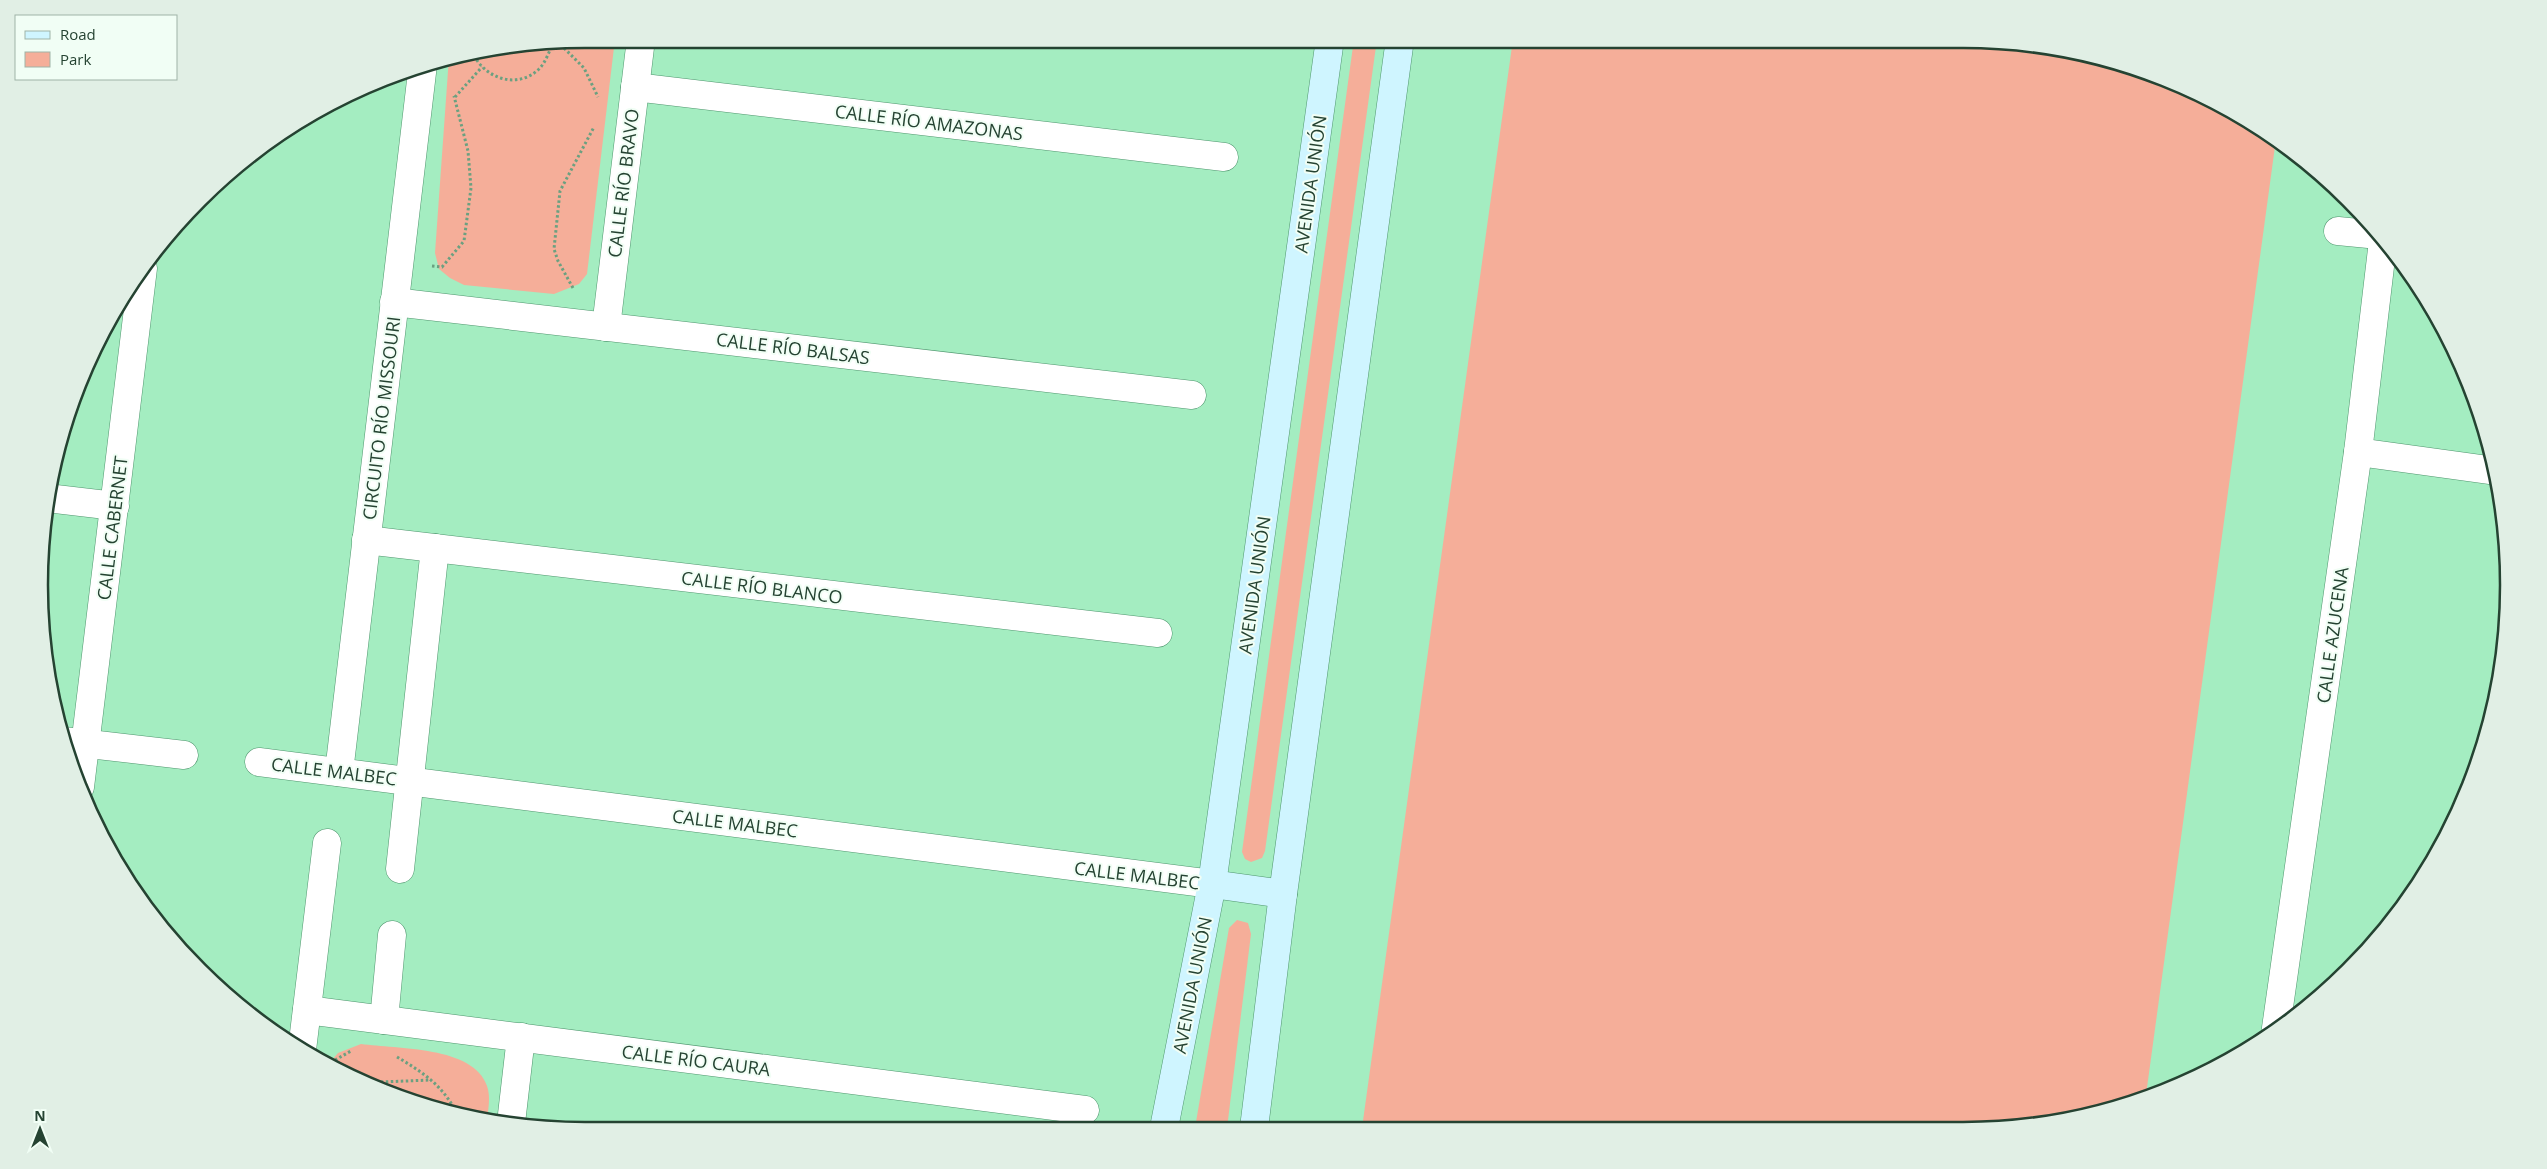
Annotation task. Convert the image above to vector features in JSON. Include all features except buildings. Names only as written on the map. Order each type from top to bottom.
[{"type":"street","name":"CALLE RÍO BRAVO","points":[[606,326],[640,48]]},
{"type":"street","name":"AVENIDA UNIÓN","points":[[1165,1122],[1212,884],[1329,48]]},
{"type":"street","points":[[1255,1122],[1283,894],[1399,48]]},
{"type":"street","name":"CIRCUITO RÍO MISSOURI","points":[[339,772],[422,73]]},
{"type":"street","name":"CALLE RÍO AMAZONAS","points":[[635,87],[1224,157]]},
{"type":"street","points":[[2338,231],[2369,234]]},
{"type":"street","name":"CALLE AZUCENA","points":[[2277,1019],[2358,452],[2382,249]]},
{"type":"street","name":"CALLE CABERNET","points":[[76,756],[74,743],[115,506],[141,281]]},
{"type":"street","name":"CALLE RÍO BALSAS","points":[[394,302],[1192,395]]},
{"type":"street","points":[[2358,452],[2487,470]]},
{"type":"street","points":[[55,499],[115,506]]},
{"type":"street","name":"CALLE RÍO BLANCO","points":[[366,540],[1158,633]]},
{"type":"street","points":[[400,869],[435,548]]},
{"type":"street","points":[[74,743],[184,756]]},
{"type":"street","name":"CALLE MALBEC","points":[[259,762],[1212,884]]},
{"type":"street","points":[[303,1042],[327,843]]},
{"type":"street","points":[[1212,884],[1283,894]]},
{"type":"street","points":[[384,1020],[392,935]]},
{"type":"street","name":"CALLE RÍO CAURA","points":[[307,1010],[1085,1110]]},
{"type":"street","points":[[512,1117],[521,1037]]},
{"type":"path","points":[[475,59],[482,67],[497,78],[516,79],[525,77],[540,68],[552,49]]},
{"type":"path","points":[[563,49],[584,68],[596,90],[599,103]]},
{"type":"path","points":[[455,97],[482,67]]},
{"type":"path","points":[[400,261],[442,267],[464,241],[471,188],[470,170],[452,90]]},
{"type":"path","points":[[573,288],[558,261],[554,249],[560,191],[599,119]]},
{"type":"path","points":[[335,1060],[356,1049]]},
{"type":"path","points":[[394,1055],[431,1080],[450,1099],[452,1104]]},
{"type":"path","points":[[382,1082],[431,1080]]},
{"type":"green space","points":[[614,48],[587,274],[579,284],[554,294],[464,285],[450,278],[439,269],[435,253],[448,65],[514,52],[549,49]]},
{"type":"green space","points":[[1353,48],[1376,48],[1265,851],[1262,858],[1251,862],[1245,859],[1242,852]]},
{"type":"green space","points":[[1512,48],[1962,48],[2033,52],[2101,66],[2168,88],[2231,119],[2275,148],[2147,1089],[2067,1111],[2033,1117],[1962,1122],[1363,1122]]},
{"type":"green space","points":[[1237,920],[1248,923],[1251,934],[1228,1122],[1196,1122],[1229,928]]},
{"type":"green space","points":[[361,1044],[413,1049],[451,1056],[467,1063],[479,1073],[488,1090],[488,1112],[446,1103],[379,1081],[333,1059],[338,1053]]}]
